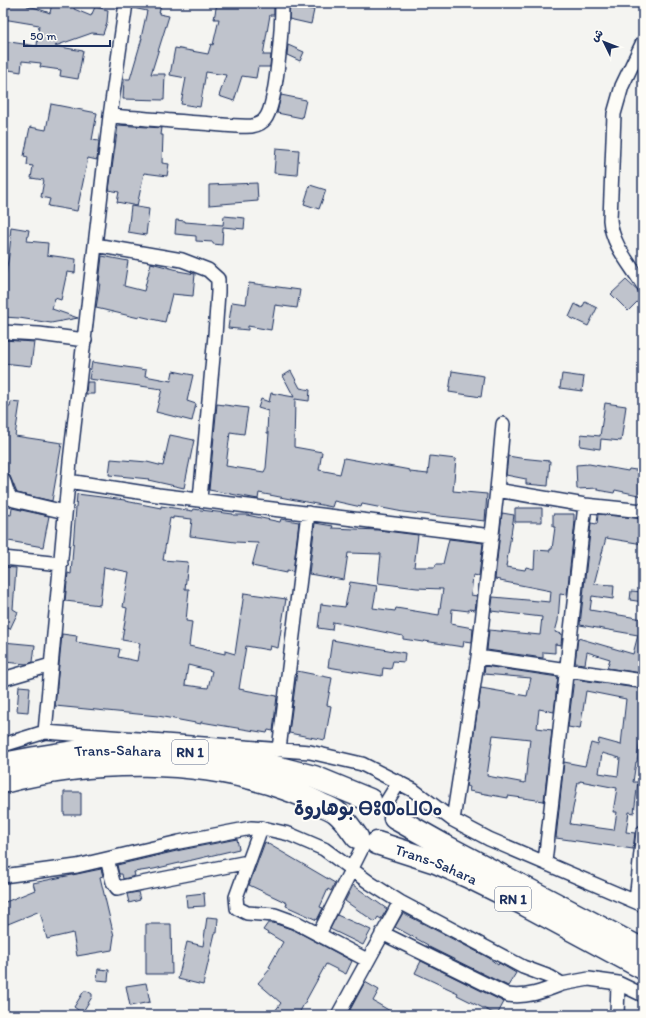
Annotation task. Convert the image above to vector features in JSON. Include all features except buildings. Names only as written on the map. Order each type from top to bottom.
[{"type":"highway","name":"Trans-Sahara","points":[[3,764],[80,751],[122,750],[196,753],[256,762],[314,777],[384,807],[450,848],[643,950]]},
{"type":"highway","name":"Trans-Sahara","points":[[3,782],[64,770],[94,767],[175,766],[220,772],[265,781],[300,794],[336,812],[367,841],[436,862],[467,876],[526,905],[643,968]]},
{"type":"highway","points":[[363,802],[384,807],[394,830],[390,836],[384,840],[367,841],[353,832],[351,818],[353,811],[358,806],[363,802]]},
{"type":"street","points":[[45,732],[68,481],[110,116],[126,3]]},
{"type":"street","points":[[110,116],[226,125],[253,126],[260,124],[265,120],[272,105],[280,42],[282,3]]},
{"type":"street","points":[[643,42],[622,86],[614,114],[610,220],[610,231],[615,243],[643,285]]},
{"type":"street","points":[[95,245],[182,260],[208,270],[218,279],[215,334],[200,499]]},
{"type":"street","points":[[3,332],[39,334],[85,340]]},
{"type":"street","points":[[452,820],[478,657],[503,424]]},
{"type":"street","points":[[3,480],[10,498],[65,512]]},
{"type":"street","points":[[68,481],[158,495],[492,536]]},
{"type":"street","points":[[497,490],[585,505],[643,511]]},
{"type":"street","points":[[545,862],[585,505]]},
{"type":"street","points":[[279,749],[308,513]]},
{"type":"street","points":[[3,558],[61,564]]},
{"type":"street","points":[[478,657],[643,681]]},
{"type":"street","points":[[3,679],[51,665]]},
{"type":"street","points":[[3,745],[45,732],[310,752],[362,764],[412,790],[452,820],[489,839],[639,903],[643,832]]},
{"type":"street","points":[[384,807],[398,782]]},
{"type":"street","points":[[3,876],[77,866],[216,835],[251,828],[261,828],[289,834],[324,849],[400,902],[523,967],[562,984]]},
{"type":"street","points":[[261,828],[236,897],[237,908],[247,913],[275,915],[297,923],[367,960]]},
{"type":"street","points":[[319,934],[351,869],[367,841]]},
{"type":"street","points":[[107,859],[112,882],[117,888],[248,862]]},
{"type":"street","points":[[338,1015],[400,902]]},
{"type":"street","points":[[382,933],[508,995],[518,997],[531,995],[562,984],[589,979],[618,983],[643,995]]},
{"type":"street","points":[[617,1015],[618,983]]},
{"type":"district","name":"بوهاروة ⴱⵓⵀⴰⵡⵔⴰ","points":[[368,808]]}]
